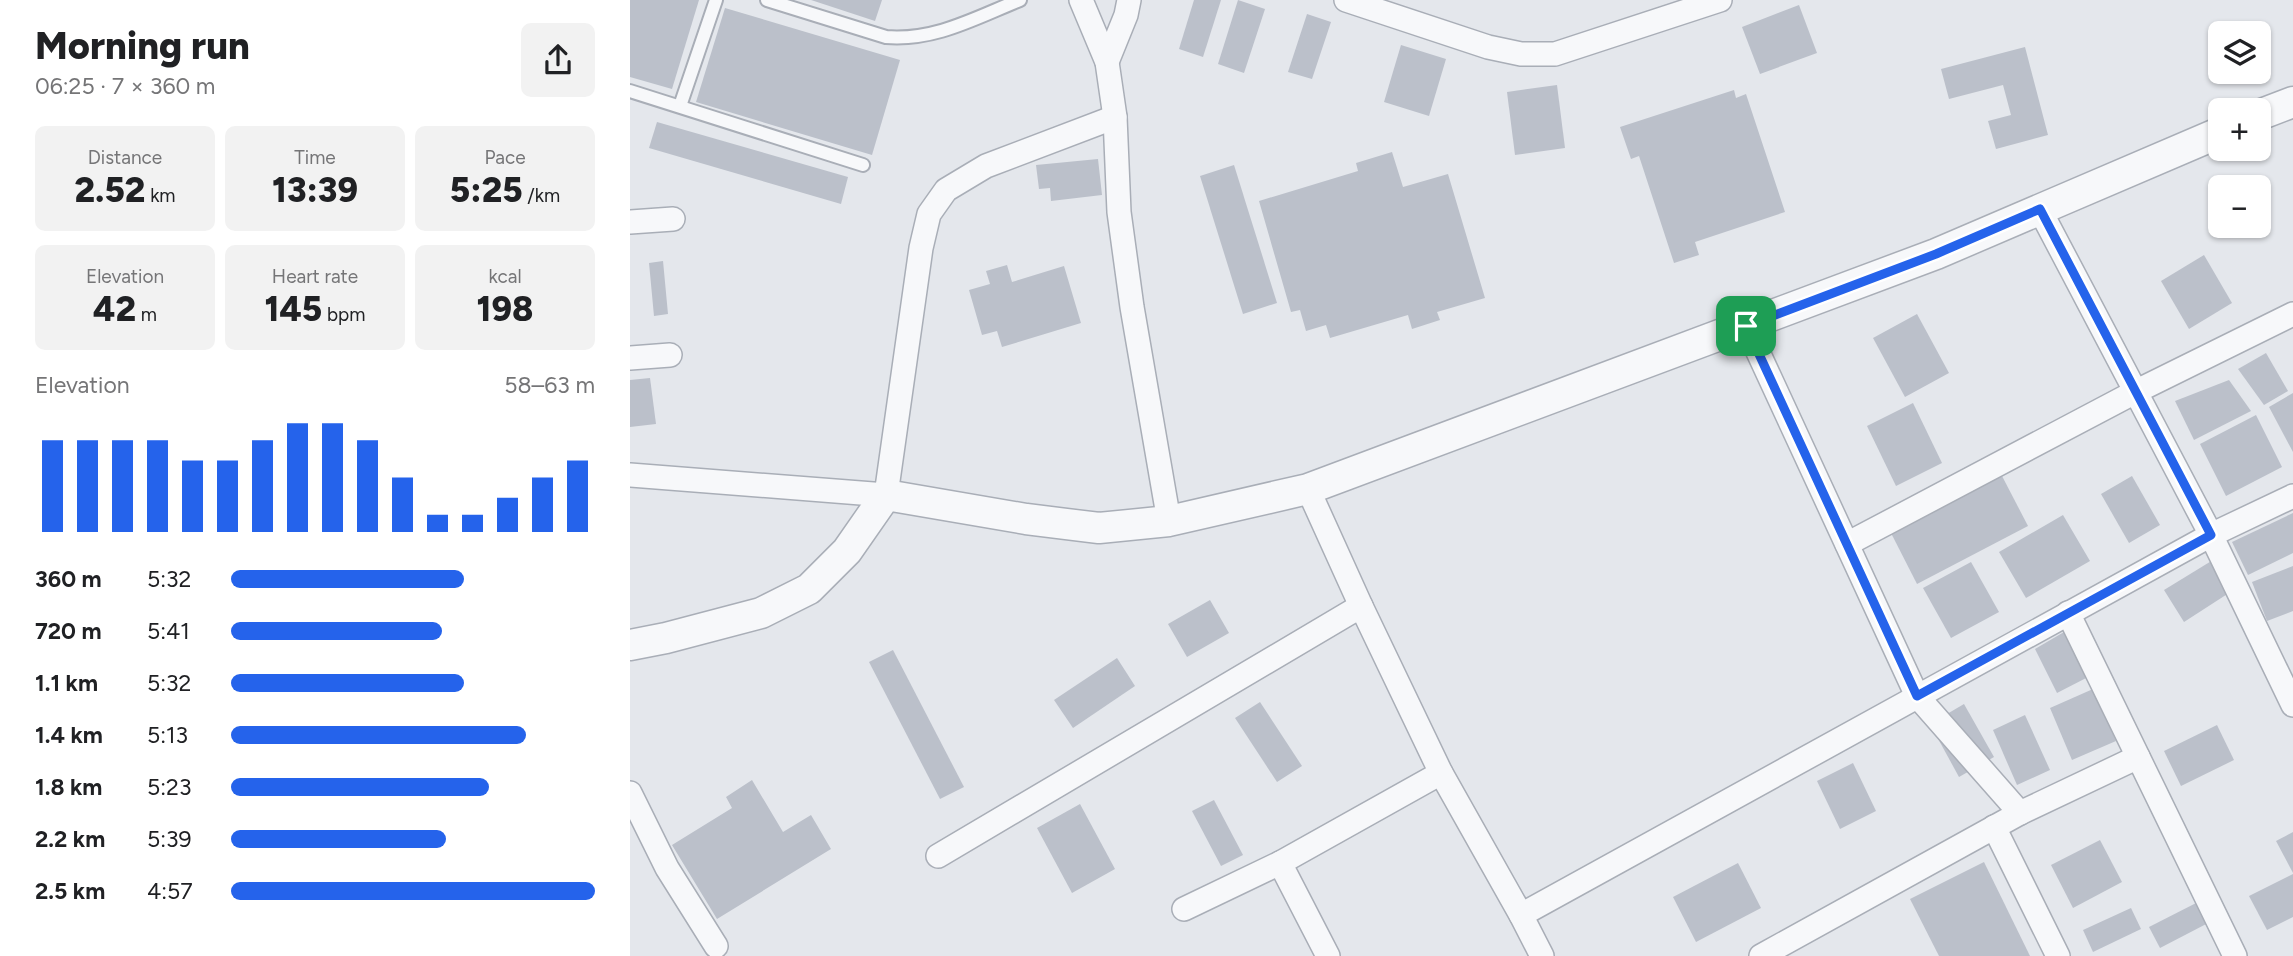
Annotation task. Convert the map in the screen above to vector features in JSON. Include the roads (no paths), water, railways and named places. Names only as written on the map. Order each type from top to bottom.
[{"type":"street","points":[[1081,0],[1107,62],[1115,117],[1121,226],[1132,307],[1169,521]]},
{"type":"street","points":[[1107,62],[1126,15],[1129,0]]},
{"type":"street","points":[[1346,0],[1488,47],[1521,54],[1555,54],[1720,0]]},
{"type":"street","points":[[2271,110],[2293,102]]},
{"type":"street","points":[[630,645],[761,613],[808,589],[847,551],[886,495],[921,248],[929,214],[946,190],[986,166],[1115,117]]},
{"type":"street","points":[[630,475],[886,495],[1026,519],[1099,528],[1169,521],[1308,489],[1936,254],[2208,138]]},
{"type":"street","points":[[2040,209],[2211,535],[2293,705]]},
{"type":"street","points":[[630,222],[673,219]]},
{"type":"street","points":[[1847,544],[2136,392],[2293,314]]},
{"type":"street","points":[[1746,326],[1917,696],[2020,813]]},
{"type":"street","points":[[630,358],[670,355]]},
{"type":"street","points":[[1308,489],[1441,773],[1542,956]]},
{"type":"street","points":[[1521,915],[2211,535],[2293,496]]},
{"type":"street","points":[[938,856],[1361,606]]},
{"type":"street","points":[[2068,613],[2235,956]]},
{"type":"street","points":[[1761,956],[2020,813],[2138,757]]},
{"type":"street","points":[[1184,909],[1280,863],[1441,773]]},
{"type":"street","points":[[630,793],[667,868],[716,946]]},
{"type":"street","points":[[1994,828],[2058,956]]},
{"type":"street","points":[[1280,863],[1328,956]]},
{"type":"lane","points":[[680,106],[716,0]]},
{"type":"lane","points":[[767,0],[886,37],[903,38],[929,36],[1020,0]]},
{"type":"lane","points":[[630,91],[863,165]]}]
